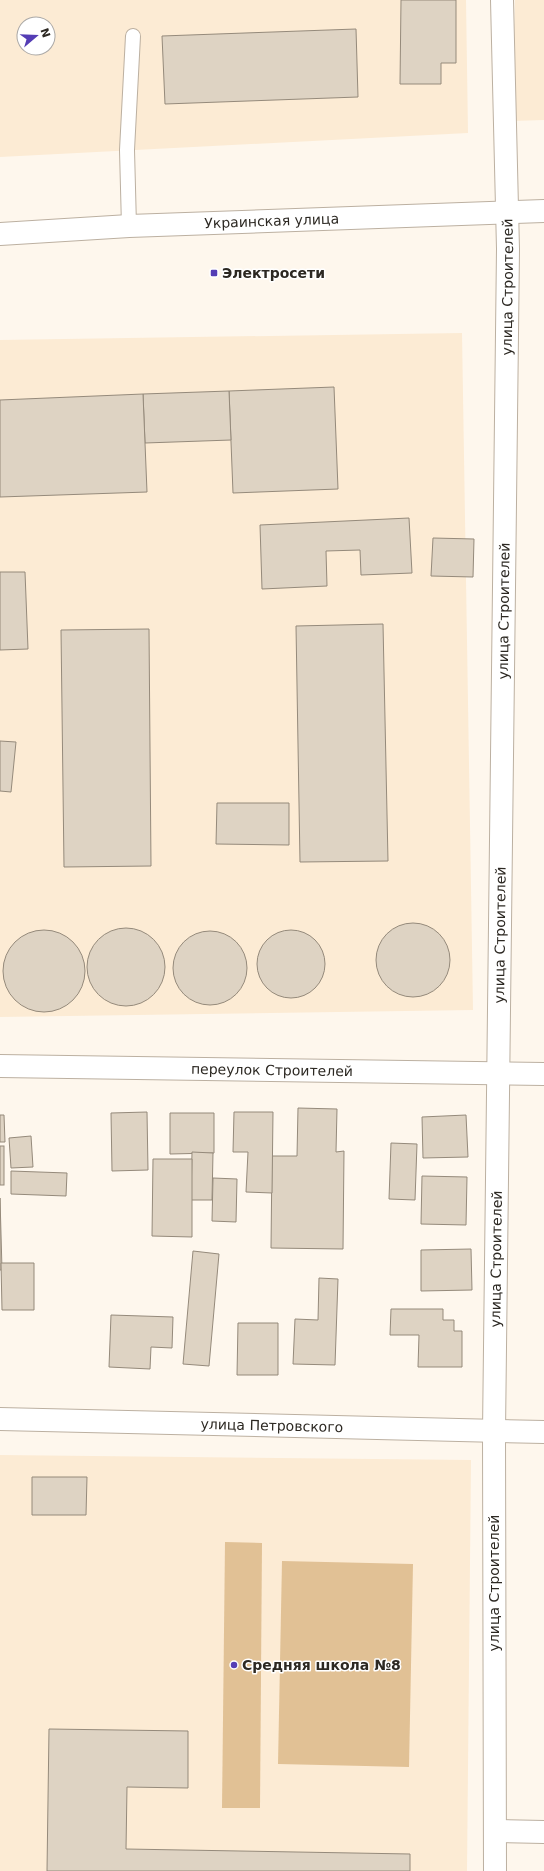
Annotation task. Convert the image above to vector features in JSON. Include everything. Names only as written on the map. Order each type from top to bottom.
[{"type":"street","name":"улица Строителей","points":[[495,1871],[494,1432],[508,213],[502,0]]},
{"type":"street","name":"Украинская улица","points":[[0,234],[128,226],[544,211]]},
{"type":"street","name":"переулок Строителей","points":[[0,1066],[544,1074]]},
{"type":"street","name":"улица Петровского","points":[[0,1418],[494,1432],[544,1432]]},
{"type":"street","points":[[495,1831],[544,1832]]},
{"type":"lane","points":[[128,226],[127,150],[133,36]]},
{"type":"shaded area","points":[[0,0],[466,0],[468,133],[0,157]]},
{"type":"shaded area","points":[[515,0],[544,0],[544,120],[512,121]]},
{"type":"shaded area","points":[[462,333],[473,1010],[0,1017],[0,340]]},
{"type":"shaded area","name":"Средняя школа №8","points":[[0,1455],[471,1460],[467,1871],[0,1871]]},
{"type":"shaded area","points":[[225,1542],[262,1543],[260,1808],[222,1808]]},
{"type":"shaded area","points":[[282,1561],[413,1564],[409,1767],[278,1764]]},
{"type":"building","points":[[401,0],[456,0],[456,63],[441,63],[441,84],[400,84]]},
{"type":"building","points":[[356,29],[358,97],[165,104],[162,36]]},
{"type":"building","points":[[334,387],[338,489],[233,493],[229,391]]},
{"type":"building","points":[[229,391],[231,440],[145,443],[143,394]]},
{"type":"building","points":[[143,394],[147,492],[0,497],[0,400]]},
{"type":"building","points":[[409,518],[412,573],[361,575],[360,550],[326,551],[327,586],[262,589],[260,525]]},
{"type":"building","points":[[433,538],[474,539],[473,577],[431,576]]},
{"type":"building","points":[[0,572],[25,572],[28,649],[0,650]]},
{"type":"building","points":[[383,624],[388,861],[300,862],[296,626]]},
{"type":"building","points":[[149,629],[151,866],[64,867],[61,630]]},
{"type":"building","points":[[0,741],[16,742],[11,792],[0,791]]},
{"type":"building","points":[[217,803],[289,803],[289,845],[216,844]]},
{"type":"building","points":[[406,923],[420,923],[434,929],[444,939],[450,953],[448,974],[444,981],[434,991],[420,997],[406,997],[392,991],[382,981],[376,967],[376,953],[382,939],[392,929]]},
{"type":"building","points":[[126,928],[141,931],[148,935],[158,945],[162,952],[165,967],[162,982],[158,989],[148,999],[141,1003],[126,1006],[111,1003],[104,999],[94,989],[90,982],[87,967],[90,952],[94,945],[104,935],[111,931]]},
{"type":"building","points":[[44,930],[60,934],[73,942],[81,955],[85,971],[81,987],[73,1000],[60,1008],[44,1012],[28,1008],[15,1000],[7,987],[3,971],[7,955],[15,942],[28,934]]},
{"type":"building","points":[[291,930],[304,933],[315,940],[322,951],[325,964],[322,977],[315,988],[304,995],[291,998],[278,995],[267,988],[260,977],[257,964],[260,951],[267,940],[278,933]]},
{"type":"building","points":[[203,931],[217,931],[231,937],[241,947],[247,961],[245,982],[241,989],[231,999],[217,1005],[203,1005],[189,999],[179,989],[173,975],[173,961],[179,947],[189,937]]},
{"type":"building","points":[[298,1108],[337,1109],[336,1152],[344,1151],[343,1249],[271,1248],[272,1156],[297,1156]]},
{"type":"building","points":[[147,1112],[148,1170],[112,1171],[111,1113]]},
{"type":"building","points":[[234,1112],[273,1112],[272,1193],[246,1192],[248,1152],[233,1152]]},
{"type":"building","points":[[170,1113],[214,1113],[214,1153],[170,1154]]},
{"type":"building","points":[[0,1115],[4,1115],[5,1142],[0,1142]]},
{"type":"building","points":[[466,1115],[468,1157],[423,1158],[422,1117]]},
{"type":"building","points":[[31,1136],[33,1167],[11,1168],[9,1138]]},
{"type":"building","points":[[391,1143],[417,1144],[415,1200],[389,1199]]},
{"type":"building","points":[[0,1146],[4,1146],[4,1185],[0,1185]]},
{"type":"building","points":[[192,1152],[213,1153],[212,1200],[191,1200]]},
{"type":"building","points":[[153,1159],[192,1159],[192,1237],[152,1236]]},
{"type":"building","points":[[11,1171],[67,1173],[66,1196],[11,1194]]},
{"type":"building","points":[[422,1176],[467,1177],[466,1225],[421,1224]]},
{"type":"building","points":[[213,1178],[237,1179],[236,1222],[212,1221]]},
{"type":"building","points":[[0,1198],[2,1270],[0,1270]]},
{"type":"building","points":[[471,1249],[472,1290],[421,1291],[421,1250]]},
{"type":"building","points":[[193,1251],[219,1254],[209,1366],[183,1364]]},
{"type":"building","points":[[1,1263],[34,1263],[34,1310],[2,1310]]},
{"type":"building","points":[[319,1278],[338,1279],[335,1365],[293,1364],[295,1319],[318,1320]]},
{"type":"building","points":[[391,1309],[443,1309],[443,1320],[454,1320],[454,1331],[462,1331],[462,1367],[418,1367],[419,1335],[390,1335]]},
{"type":"building","points":[[111,1315],[173,1317],[172,1348],[151,1347],[150,1369],[109,1367]]},
{"type":"building","points":[[238,1323],[278,1323],[278,1375],[237,1375]]},
{"type":"building","points":[[32,1477],[87,1477],[86,1515],[32,1515]]},
{"type":"building","points":[[49,1729],[188,1731],[188,1788],[127,1787],[126,1849],[410,1854],[410,1871],[47,1871]]},
{"type":"place","name":"Электросети","points":[[214,273]]},
{"type":"place","name":"Средняя школа №8","points":[[234,1665]]}]
